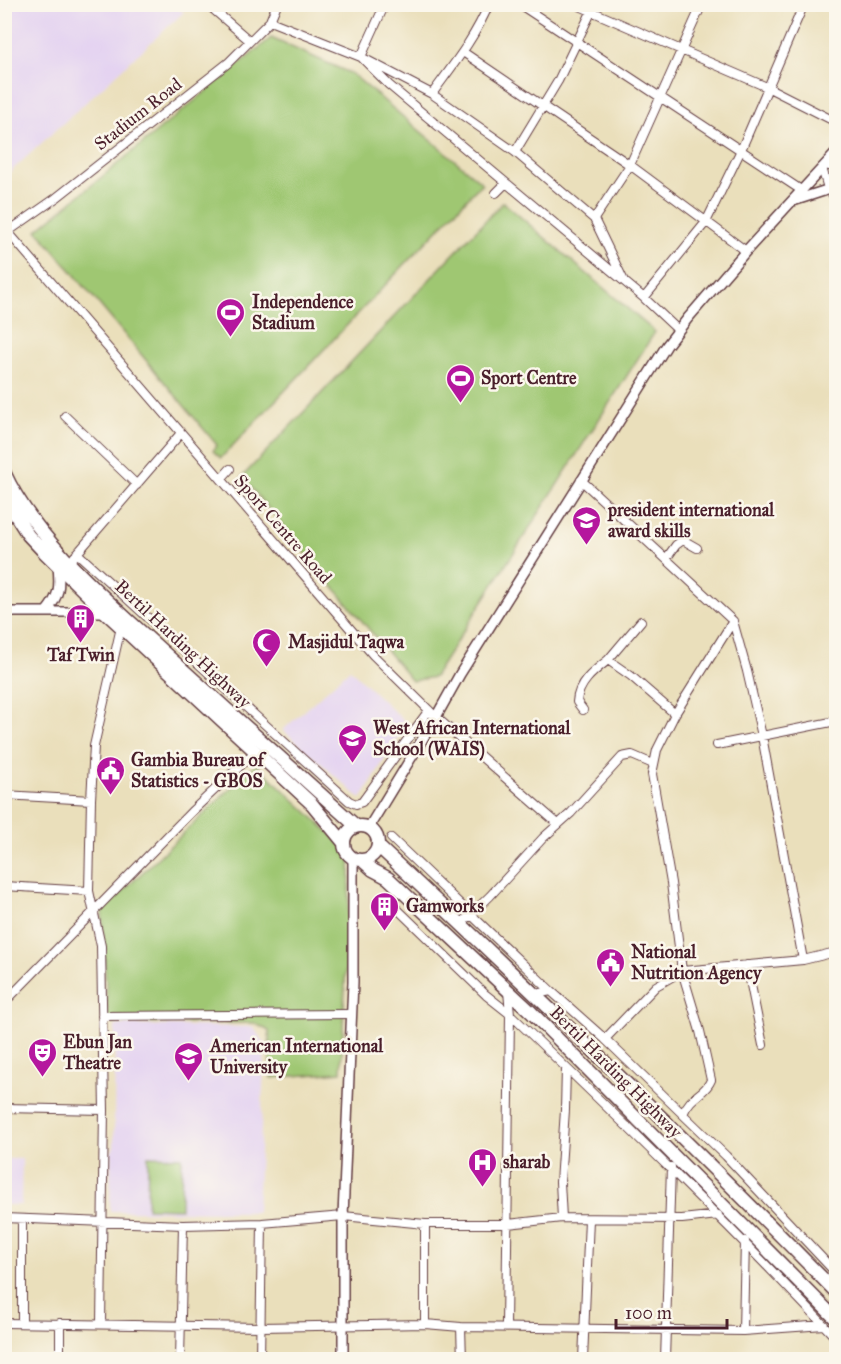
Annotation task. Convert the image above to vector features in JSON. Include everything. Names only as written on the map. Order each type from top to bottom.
[{"type":"main road","name":"Bertil Harding Highway","points":[[4,472],[38,528],[68,560],[126,618],[356,826]]},
{"type":"main road","name":"Bertil Harding Highway","points":[[4,497],[28,535],[68,560],[105,612],[312,804],[344,843]]},
{"type":"main road","points":[[356,826],[369,827],[376,833],[378,846],[374,854],[358,859],[347,852],[344,843],[348,831],[356,826]]},
{"type":"main road","name":"Bertil Harding Highway","points":[[378,846],[536,994],[837,1292]]},
{"type":"main road","name":"Bertil Harding Highway","points":[[358,859],[388,878],[508,990],[837,1319]]},
{"type":"street","points":[[207,4],[250,41]]},
{"type":"street","name":"Stadium Road","points":[[6,233],[56,198],[228,63],[270,21],[277,4]]},
{"type":"street","points":[[361,57],[385,4]]},
{"type":"street","points":[[432,94],[481,24],[489,4]]},
{"type":"street","points":[[519,4],[801,190]]},
{"type":"street","points":[[575,4],[593,8],[769,88],[837,122]]},
{"type":"street","points":[[594,219],[630,165],[702,4]]},
{"type":"street","points":[[644,298],[706,222],[769,88],[804,4]]},
{"type":"street","points":[[515,152],[543,105],[593,8]]},
{"type":"street","points":[[270,21],[361,57],[432,94],[515,152],[594,219],[625,282]]},
{"type":"street","points":[[463,52],[630,165],[746,251]]},
{"type":"street","points":[[361,57],[389,85],[644,298],[678,330]]},
{"type":"street","points":[[369,827],[460,674],[678,330],[746,251],[837,153]]},
{"type":"street","points":[[824,166],[837,168]]},
{"type":"street","points":[[824,166],[837,200]]},
{"type":"street","points":[[496,193],[506,183]]},
{"type":"street","points":[[791,201],[833,189]]},
{"type":"street","name":"Sport Centre Road","points":[[6,233],[372,655],[436,717],[558,824]]},
{"type":"street","points":[[65,416],[137,485]]},
{"type":"street","points":[[46,612],[56,600],[68,560],[181,434]]},
{"type":"street","points":[[220,479],[231,469]]},
{"type":"street","points":[[581,480],[732,621],[747,671],[762,736],[803,960]]},
{"type":"street","points":[[666,559],[676,545],[683,540],[697,548]]},
{"type":"street","points":[[68,560],[349,801],[356,804],[362,802],[429,710]]},
{"type":"street","points":[[4,612],[105,612]]},
{"type":"street","points":[[583,710],[577,702],[577,694],[582,685],[608,660],[641,621]]},
{"type":"street","points":[[683,1114],[688,1102],[705,1089],[711,1080],[700,1031],[682,971],[671,883],[654,788],[653,764],[657,750],[675,714],[732,621]]},
{"type":"street","points":[[101,1324],[104,1110],[101,946],[89,891],[91,800],[94,746],[121,627]]},
{"type":"street","points":[[608,660],[631,676],[675,714]]},
{"type":"street","points":[[717,745],[837,721]]},
{"type":"street","points":[[4,1003],[191,812],[256,752]]},
{"type":"street","points":[[461,924],[622,757],[632,755],[653,764]]},
{"type":"street","points":[[4,795],[91,800]]},
{"type":"street","points":[[391,838],[683,1114],[837,1273]]},
{"type":"street","points":[[343,1359],[343,1216],[358,859]]},
{"type":"street","points":[[4,886],[89,891]]},
{"type":"street","points":[[389,901],[486,995],[510,1014],[671,1167],[837,1338]]},
{"type":"street","points":[[605,1040],[656,986],[682,971],[803,960],[837,952]]},
{"type":"street","points":[[747,965],[763,1045]]},
{"type":"street","points":[[506,1327],[510,1014],[508,990]]},
{"type":"street","points":[[536,994],[551,991]]},
{"type":"street","points":[[102,1016],[351,1014]]},
{"type":"street","points":[[562,1218],[560,1182],[566,1068]]},
{"type":"street","points":[[4,1108],[104,1110]]},
{"type":"street","points":[[665,1359],[671,1167]]},
{"type":"street","points":[[4,1218],[183,1225],[262,1223],[343,1216],[425,1224],[508,1224],[562,1218],[670,1219],[718,1215]]},
{"type":"street","points":[[22,1219],[22,1323]]},
{"type":"street","points":[[583,1359],[589,1219]]},
{"type":"street","points":[[260,1359],[262,1223]]},
{"type":"street","points":[[424,1324],[425,1224]]},
{"type":"street","points":[[180,1359],[183,1225]]},
{"type":"street","points":[[743,1331],[745,1241]]},
{"type":"street","points":[[4,1323],[261,1327],[424,1324],[461,1327],[665,1331],[743,1331],[824,1325]]},
{"type":"street","points":[[60,1323],[60,1359]]},
{"type":"street","points":[[461,1327],[462,1359]]},
{"type":"shaded area","points":[[5,5],[173,5],[184,12],[9,173],[4,167]]},
{"type":"shaded area","name":"West African International School (WAIS)","points":[[350,669],[406,723],[361,799],[283,730]]},
{"type":"shaded area","name":"American International University","points":[[115,1026],[253,1027],[265,1044],[257,1212],[110,1211],[111,1153],[114,1146]]},
{"type":"shaded area","points":[[5,1159],[22,1159],[21,1205],[5,1205]]},
{"type":"green space","name":"Independence Stadium","points":[[271,38],[352,74],[482,183],[221,458],[213,451],[217,445],[37,230]]},
{"type":"green space","name":"Sport Centre","points":[[503,202],[655,332],[434,677],[412,681],[242,477]]},
{"type":"green space","points":[[256,764],[351,853],[341,1072],[271,1078],[269,1031],[254,1023],[108,1022],[102,911]]},
{"type":"green space","points":[[148,1156],[182,1157],[181,1209],[147,1208]]},
{"type":"place","name":"Independence Stadium","points":[[231,338]]},
{"type":"place","name":"Sport Centre","points":[[460,404]]},
{"type":"place","name":"president international award skills","points":[[587,546]]},
{"type":"place","name":"Taf Twin","points":[[81,644]]},
{"type":"place","name":"Masjidul Taqwa","points":[[267,668]]},
{"type":"place","name":"West African International School (WAIS)","points":[[352,764]]},
{"type":"place","name":"Gambia Bureau of Statistics - GBOS","points":[[110,796]]},
{"type":"place","name":"Gamworks","points":[[385,932]]},
{"type":"place","name":"National Nutrition Agency","points":[[610,988]]},
{"type":"place","name":"Ebun Jan Theatre","points":[[42,1078]]},
{"type":"place","name":"American International University","points":[[189,1082]]},
{"type":"place","name":"sharab","points":[[482,1188]]}]
